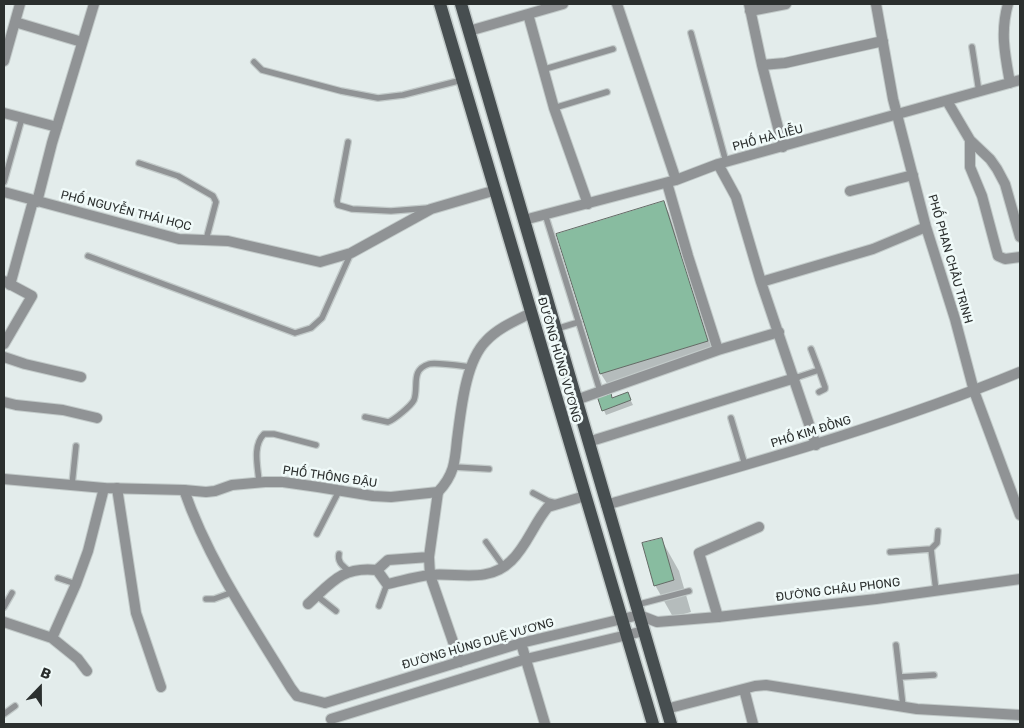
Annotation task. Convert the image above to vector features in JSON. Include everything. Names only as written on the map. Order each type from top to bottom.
[{"type":"main road","name":"ĐƯỜNG HÙNG VƯƠNG","points":[[440,4],[653,724]]},
{"type":"main road","name":"ĐƯỜNG HÙNG VƯƠNG","points":[[461,4],[671,724]]},
{"type":"main road","points":[[477,128],[496,123]]},
{"type":"street","points":[[4,61],[20,4]]},
{"type":"street","points":[[4,344],[32,296],[7,283],[35,201],[94,4]]},
{"type":"street","points":[[469,31],[563,4]]},
{"type":"street","points":[[617,4],[672,182],[688,256],[718,350]]},
{"type":"street","points":[[783,146],[762,66],[750,8],[786,4]]},
{"type":"street","name":"PHỐ PHAN CHÂU TRINH","points":[[876,4],[898,115],[926,227],[955,319],[974,391],[1020,515]]},
{"type":"street","points":[[1008,4],[1003,20],[1004,52],[1015,82]]},
{"type":"street","points":[[528,14],[554,108],[588,204]]},
{"type":"street","points":[[15,22],[82,42]]},
{"type":"street","points":[[762,66],[785,63],[883,41]]},
{"type":"street","name":"PHỐ HÀ LIỄU","points":[[524,220],[672,182],[722,163],[1015,82]]},
{"type":"street","points":[[947,101],[970,140],[990,159],[1004,184],[1020,237]]},
{"type":"street","points":[[4,113],[57,127]]},
{"type":"street","points":[[970,140],[970,167],[982,196],[998,256],[1005,259],[1020,257]]},
{"type":"street","points":[[722,163],[736,197],[761,282],[795,378],[816,445]]},
{"type":"street","points":[[850,192],[913,175]]},
{"type":"street","name":"PHỐ NGUYỄN THÁI HỌC","points":[[4,192],[179,239],[228,242],[320,262],[351,253],[431,209],[496,190]]},
{"type":"street","points":[[761,282],[873,249],[926,227]]},
{"type":"street","points":[[460,662],[430,575],[429,557],[438,492],[448,480],[454,467],[462,409],[471,367],[477,353],[487,339],[500,329],[531,313]]},
{"type":"street","points":[[576,400],[718,350],[779,332]]},
{"type":"street","points":[[4,357],[81,377]]},
{"type":"street","name":"PHỐ KIM ĐỒNG","points":[[606,505],[876,426],[974,391],[1020,372]]},
{"type":"street","points":[[588,442],[795,378]]},
{"type":"street","points":[[4,402],[63,410],[97,418]]},
{"type":"street","name":"PHỐ THÔNG ĐẬU","points":[[4,479],[104,488],[206,492],[232,485],[259,482],[283,482],[382,497],[438,492]]},
{"type":"street","points":[[52,638],[76,584],[88,551],[104,488]]},
{"type":"street","points":[[116,488],[136,613],[161,687]]},
{"type":"street","points":[[184,490],[191,512],[233,592],[297,696],[325,703],[332,722],[526,659],[644,631],[657,622]]},
{"type":"street","points":[[308,604],[341,575],[364,568],[377,570],[387,584],[430,575],[475,576],[504,567],[521,550],[548,507],[585,496]]},
{"type":"street","points":[[718,617],[698,553],[759,527]]},
{"type":"street","points":[[377,570],[388,560],[429,557]]},
{"type":"street","name":"ĐƯỜNG CHÂU PHONG","points":[[638,610],[657,622],[876,599],[1020,579]]},
{"type":"street","name":"ĐƯỜNG HÙNG DUỆ VƯƠNG","points":[[325,703],[521,643],[621,618],[638,610]]},
{"type":"street","points":[[4,622],[52,638],[78,659],[87,671]]},
{"type":"street","points":[[521,643],[545,724]]},
{"type":"street","points":[[666,709],[755,686],[766,685],[903,706],[985,714],[1020,715]]},
{"type":"street","points":[[744,689],[753,724]]},
{"type":"lane","points":[[691,34],[722,163]]},
{"type":"lane","points":[[972,47],[979,92]]},
{"type":"lane","points":[[545,70],[613,49]]},
{"type":"lane","points":[[254,62],[262,70],[341,92],[378,98],[403,95],[462,80]]},
{"type":"lane","points":[[554,108],[607,92]]},
{"type":"lane","points":[[4,182],[22,118]]},
{"type":"lane","points":[[348,142],[337,201],[338,205],[352,209],[381,210],[426,207],[431,209]]},
{"type":"lane","points":[[140,164],[178,176],[214,196],[216,202],[206,240]]},
{"type":"lane","points":[[545,214],[600,391]]},
{"type":"lane","points":[[88,256],[295,333],[310,328],[322,318],[351,253]]},
{"type":"lane","points":[[556,329],[579,322]]},
{"type":"lane","points":[[811,349],[825,387],[819,392]]},
{"type":"lane","points":[[365,417],[388,422],[410,406],[415,394],[417,373],[420,368],[430,363],[471,367]]},
{"type":"lane","points":[[795,378],[819,370]]},
{"type":"lane","points":[[731,418],[745,465]]},
{"type":"lane","points":[[259,482],[256,451],[260,438],[264,434],[274,434],[316,445]]},
{"type":"lane","points":[[72,485],[76,446]]},
{"type":"lane","points":[[454,467],[489,469]]},
{"type":"lane","points":[[317,534],[339,491]]},
{"type":"lane","points":[[533,493],[548,501],[560,504]]},
{"type":"lane","points":[[936,591],[932,549],[937,543],[938,531]]},
{"type":"lane","points":[[486,542],[504,567]]},
{"type":"lane","points":[[890,552],[932,549]]},
{"type":"lane","points":[[339,554],[340,562],[349,571]]},
{"type":"lane","points":[[58,578],[76,584]]},
{"type":"lane","points":[[379,606],[387,584]]},
{"type":"lane","points":[[638,610],[689,591]]},
{"type":"lane","points":[[206,600],[233,592]]},
{"type":"lane","points":[[4,607],[12,593]]},
{"type":"lane","points":[[317,596],[336,611]]},
{"type":"lane","points":[[896,645],[903,706]]},
{"type":"lane","points":[[900,678],[934,675]]},
{"type":"lane","points":[[4,714],[15,706]]},
{"type":"building","points":[[664,201],[708,341],[600,374],[556,234]]},
{"type":"building","points":[[606,392],[607,395],[611,393],[612,398],[628,392],[631,400],[602,411],[597,396]]},
{"type":"building","points":[[662,538],[674,580],[654,586],[642,543]]}]
